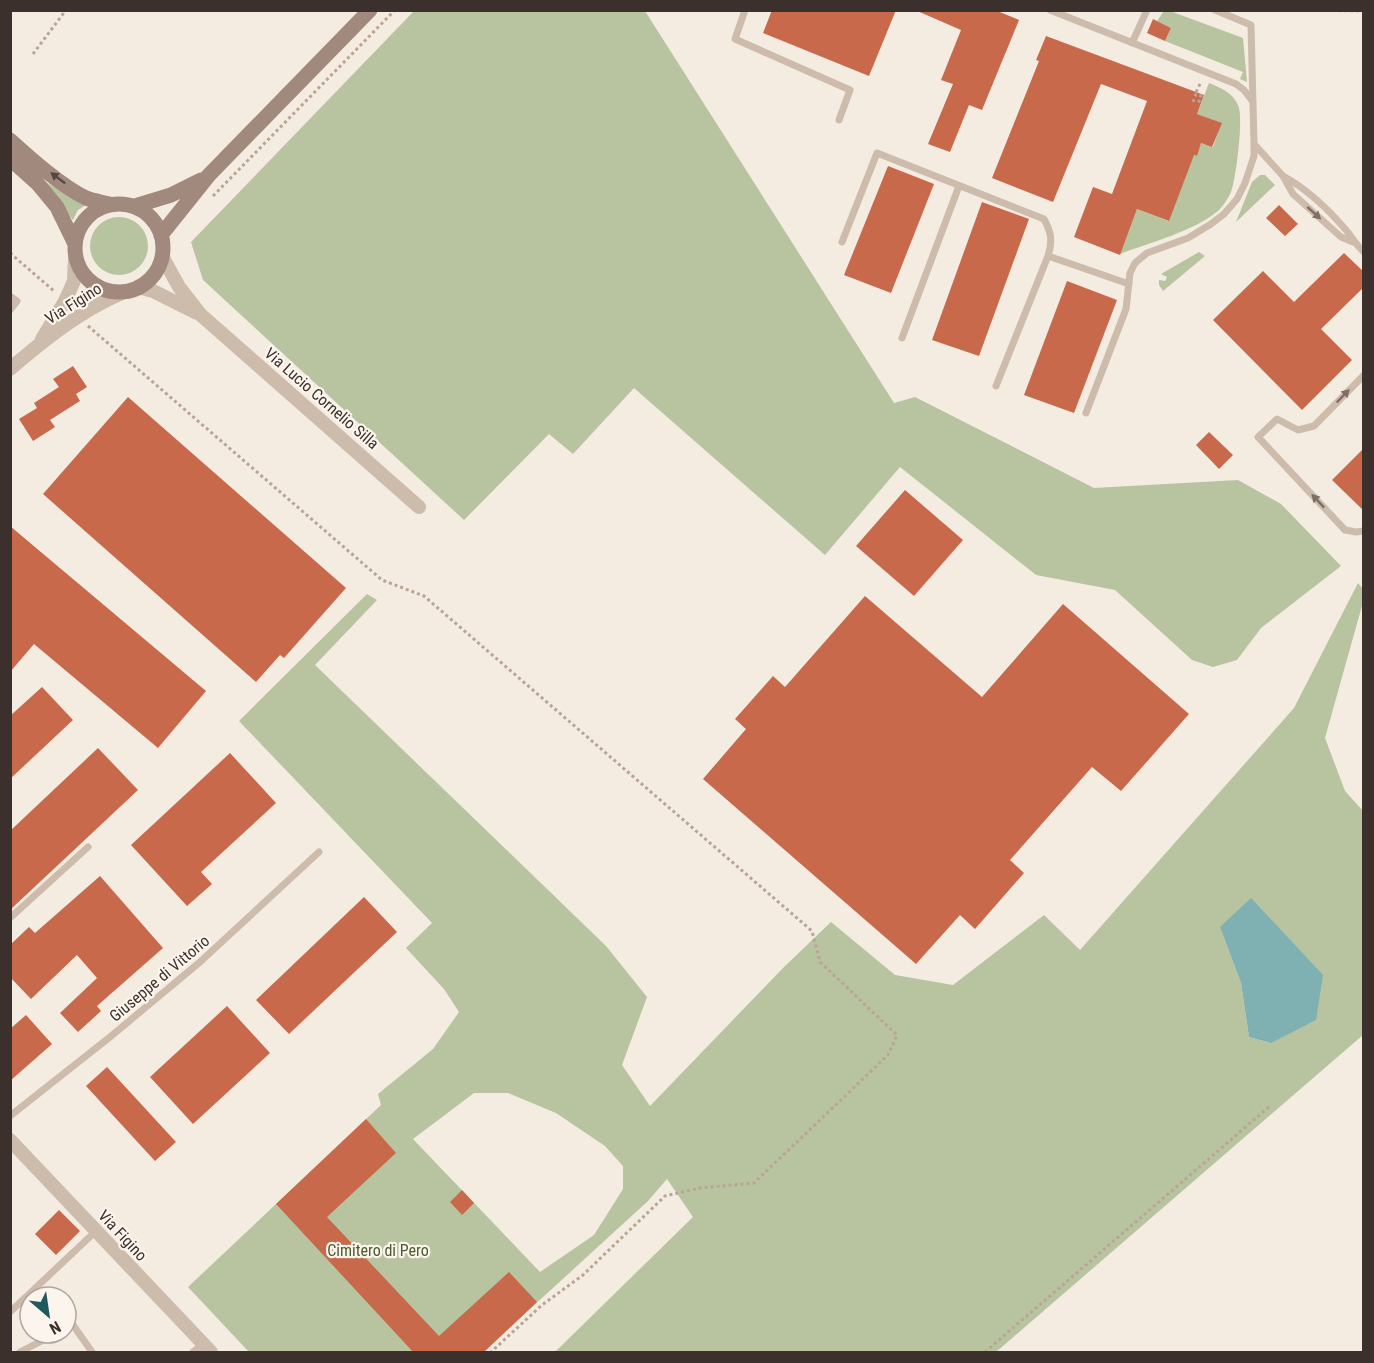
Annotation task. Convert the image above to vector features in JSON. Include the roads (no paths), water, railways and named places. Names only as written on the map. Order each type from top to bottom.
[{"type":"street","points":[[10,140],[28,156],[87,198],[109,204],[135,206],[151,218],[161,235],[209,175],[370,10]]},
{"type":"street","points":[[10,159],[38,184],[57,207],[74,242]]},
{"type":"street","points":[[135,206],[171,195],[209,175]]},
{"type":"street","points":[[75,258],[74,242],[84,220],[91,212],[109,204]]},
{"type":"street","name":"Via Lucio Cornelio Silla","points":[[161,235],[162,256],[178,287],[201,315],[419,507]]},
{"type":"street","points":[[131,290],[154,275],[162,256]]},
{"type":"street","name":"Via Lucio Cornelio Silla","points":[[75,258],[82,274],[97,287],[106,290],[153,291],[201,315]]},
{"type":"street","name":"Via Figino","points":[[40,344],[65,301],[74,280],[75,258]]},
{"type":"street","name":"Via Figino","points":[[10,369],[78,316],[104,300],[131,290]]},
{"type":"street","name":"Via Figino","points":[[10,1140],[96,1231],[202,1350]]},
{"type":"lane","points":[[745,10],[735,39],[850,90],[839,120]]},
{"type":"lane","points":[[1050,10],[1236,84],[1254,103]]},
{"type":"lane","points":[[1132,43],[1147,10]]},
{"type":"lane","points":[[1086,413],[1126,309],[1130,273],[1135,263],[1147,253],[1188,238],[1224,214],[1237,199],[1254,156],[1251,25],[1215,10]]},
{"type":"lane","points":[[1254,144],[1283,176],[1300,185],[1347,231],[1353,242],[1364,252]]},
{"type":"lane","points":[[842,242],[877,153],[1044,219],[1052,245],[996,386]]},
{"type":"lane","points":[[902,338],[959,186]]},
{"type":"lane","points":[[1048,256],[1129,284]]},
{"type":"lane","points":[[10,296],[17,301],[10,310]]},
{"type":"lane","points":[[1364,375],[1314,426],[1298,430],[1277,419],[1258,437],[1345,530],[1364,531]]},
{"type":"lane","points":[[10,918],[88,847]]},
{"type":"lane","name":"Giuseppe di Vittorio","points":[[10,1116],[200,962],[319,852]]},
{"type":"lane","points":[[10,1312],[96,1231]]},
{"type":"lane","points":[[78,1332],[92,1353]]},
{"type":"lane","points":[[20,1353],[35,1345]]},
{"type":"water","points":[[1251,898],[1323,975],[1316,1020],[1271,1043],[1249,1037],[1241,983],[1220,927]]},
{"type":"park label","name":"Cimitero di Pero","points":[[378,1250]]}]
